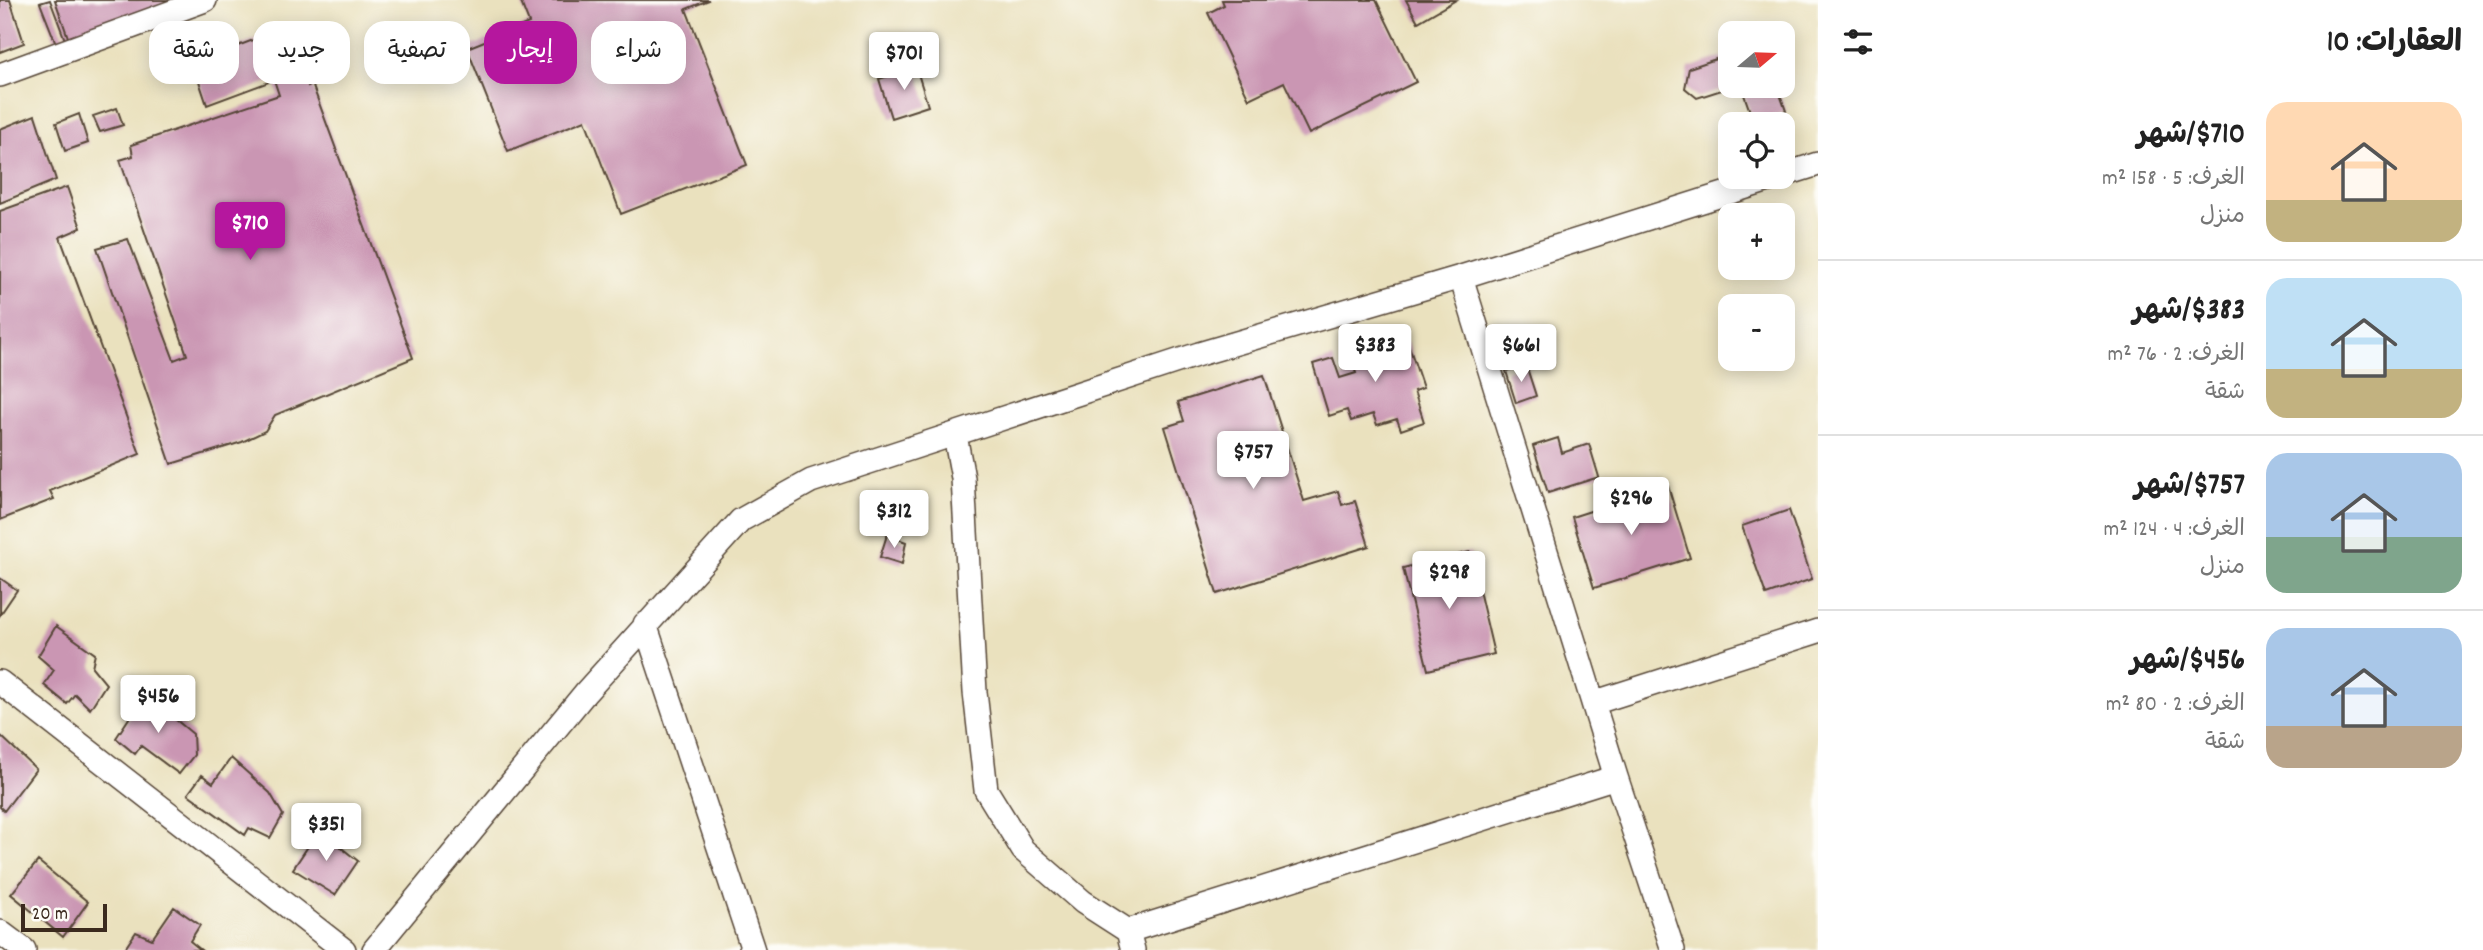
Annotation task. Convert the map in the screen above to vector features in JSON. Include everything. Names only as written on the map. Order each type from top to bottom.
[{"type":"street","points":[[0,75],[205,0]]},
{"type":"street","points":[[1795,171],[1818,164]]},
{"type":"street","points":[[374,950],[577,703],[741,520],[811,481],[1199,354],[1461,277],[1740,189]]},
{"type":"street","points":[[1461,277],[1616,777],[1673,950]]},
{"type":"street","points":[[955,435],[963,478],[975,692],[986,790],[1024,850],[1131,941],[1616,777]]},
{"type":"street","points":[[645,624],[753,950]]},
{"type":"street","points":[[1593,703],[1818,631]]},
{"type":"street","points":[[0,682],[344,950]]},
{"type":"street","points":[[0,932],[24,950]]},
{"type":"building","points":[[0,0],[10,0],[24,43],[0,52]]},
{"type":"building","points":[[50,0],[68,48],[59,51],[40,3]]},
{"type":"building","points":[[55,0],[199,0],[112,22],[116,31],[71,46]]},
{"type":"building","points":[[520,0],[709,0],[686,9],[747,165],[621,214],[585,120],[508,151],[470,56],[470,47],[484,41],[484,84],[577,84],[577,21],[528,21]]},
{"type":"building","points":[[1222,0],[1376,0],[1416,82],[1309,134],[1284,82],[1249,99],[1208,13],[1224,5]]},
{"type":"building","points":[[1406,0],[1456,0],[1418,22]]},
{"type":"building","points":[[253,40],[253,84],[263,84],[207,105],[200,84],[239,84],[239,45]]},
{"type":"building","points":[[1718,58],[1718,91],[1697,98],[1685,88],[1689,68]]},
{"type":"building","points":[[916,67],[928,106],[891,118],[879,79]]},
{"type":"building","points":[[275,84],[312,84],[413,358],[275,415],[265,431],[242,442],[171,464],[97,248],[128,239],[174,360],[187,355],[120,160],[133,156],[131,145],[279,95]]},
{"type":"building","points":[[1745,98],[1781,98],[1786,111],[1783,112],[1750,112]]},
{"type":"building","points":[[117,108],[123,125],[100,132],[93,116]]},
{"type":"building","points":[[79,114],[88,143],[65,151],[56,123]]},
{"type":"building","points":[[35,115],[56,180],[0,203],[0,129]]},
{"type":"building","points":[[67,187],[81,228],[60,237],[140,454],[50,491],[54,499],[0,520],[0,211]]},
{"type":"building","points":[[1402,332],[1423,388],[1414,391],[1424,422],[1401,430],[1397,419],[1377,425],[1373,414],[1351,421],[1347,410],[1329,416],[1313,364],[1333,358],[1340,378],[1356,373],[1348,350]]},
{"type":"building","points":[[1526,365],[1536,396],[1516,403],[1506,371]]},
{"type":"building","points":[[1264,375],[1304,501],[1338,491],[1342,505],[1355,501],[1369,546],[1217,594],[1165,427],[1184,421],[1178,402]]},
{"type":"building","points":[[1558,438],[1562,453],[1589,444],[1599,477],[1548,493],[1533,446]]},
{"type":"building","points":[[1668,486],[1690,558],[1594,588],[1572,517]]},
{"type":"building","points":[[1789,510],[1812,579],[1766,595],[1742,526]]},
{"type":"building","points":[[887,535],[906,542],[902,564],[880,557]]},
{"type":"building","points":[[1470,552],[1494,654],[1428,670],[1403,568]]},
{"type":"building","points":[[0,578],[17,590],[0,615]]},
{"type":"building","points":[[56,626],[95,654],[92,667],[106,684],[90,709],[75,694],[67,704],[44,685],[54,670],[38,656]]},
{"type":"building","points":[[145,694],[193,734],[194,755],[179,774],[141,746],[135,754],[116,738]]},
{"type":"building","points":[[0,735],[36,769],[4,811],[0,807]]},
{"type":"building","points":[[231,758],[270,793],[283,815],[270,838],[249,828],[245,835],[188,794],[202,775],[213,783]]},
{"type":"building","points":[[319,830],[358,861],[335,895],[293,869]]},
{"type":"building","points":[[38,861],[88,902],[63,937],[11,894]]},
{"type":"building","points":[[174,907],[200,925],[190,941],[201,950],[124,950],[136,932],[152,939]]}]
